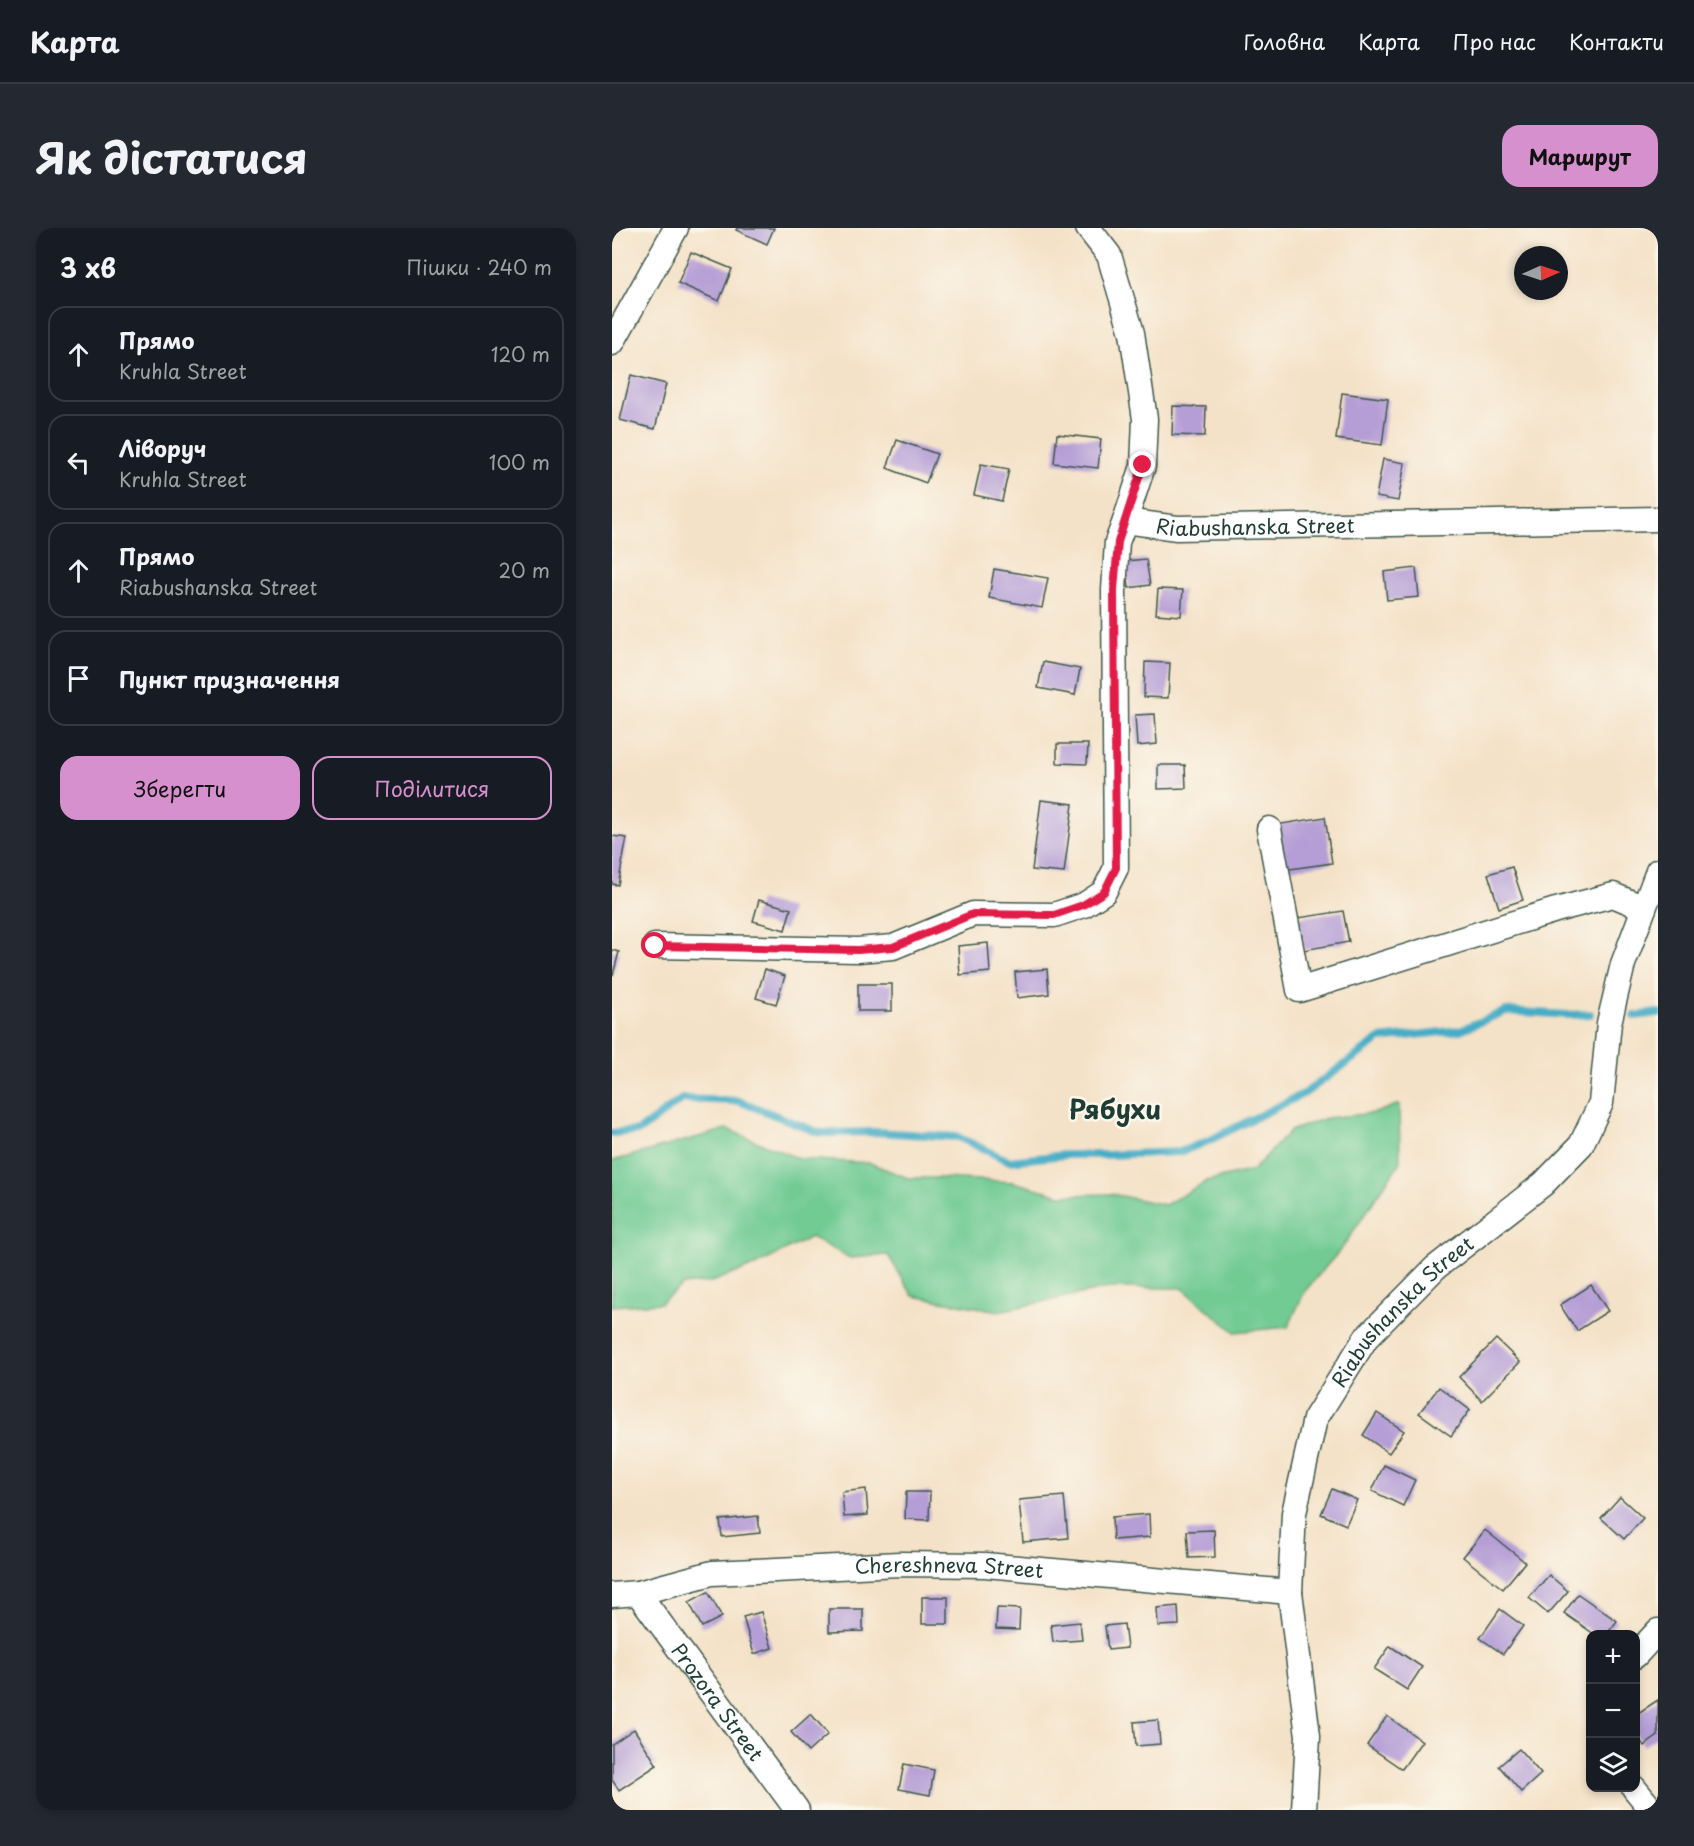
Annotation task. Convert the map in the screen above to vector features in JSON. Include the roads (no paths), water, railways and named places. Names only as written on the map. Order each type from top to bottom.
[{"type":"street","points":[[612,343],[676,228]]},
{"type":"street","name":"Riabushanska Street","points":[[1088,228],[1109,255],[1132,333],[1145,419],[1143,465],[1125,521],[1177,528],[1658,519]]},
{"type":"street","points":[[655,946],[858,950],[893,947],[973,914],[1054,915],[1083,905],[1104,892],[1116,868],[1114,590],[1118,542],[1125,521]]},
{"type":"street","points":[[1269,829],[1299,990],[1556,910],[1613,895],[1644,908]]},
{"type":"street","name":"Riabushanska Street","points":[[1304,1810],[1308,1736],[1290,1592],[1294,1513],[1315,1419],[1366,1338],[1435,1268],[1543,1184],[1581,1144],[1601,1103],[1609,1023],[1623,964],[1658,871]]},
{"type":"street","name":"Chereshneva Street","points":[[612,1594],[638,1593],[712,1573],[900,1564],[985,1565],[1290,1592]]},
{"type":"street","name":"Prozora Street","points":[[638,1593],[797,1810]]},
{"type":"street","points":[[1640,1651],[1658,1631]]},
{"type":"street","points":[[1637,1792],[1652,1810]]},
{"type":"waterway","points":[[612,1133],[639,1131],[682,1099],[739,1101],[820,1133],[875,1132],[958,1137],[1009,1161],[1065,1155],[1180,1152],[1208,1141],[1305,1093],[1380,1039],[1460,1030],[1506,1011],[1590,1014]]},
{"type":"waterway","points":[[1635,1016],[1658,1013]]},
{"type":"district","name":"Рябухи","points":[[1115,1108]]}]
